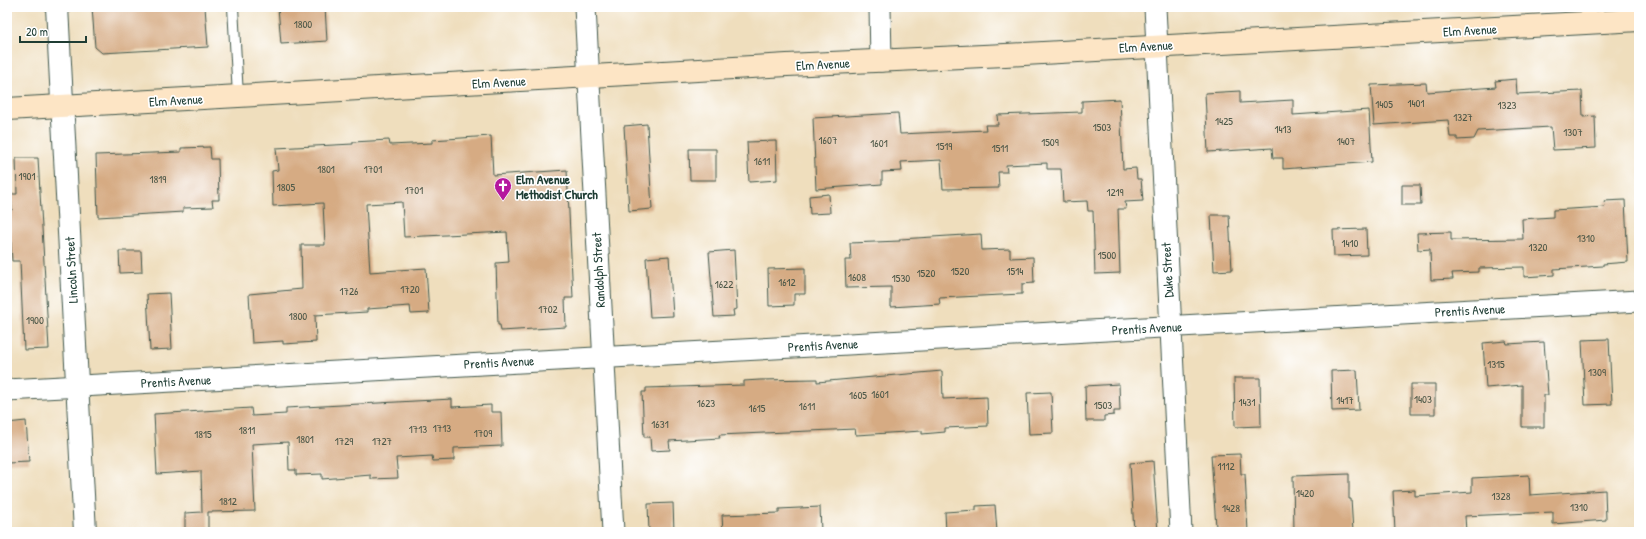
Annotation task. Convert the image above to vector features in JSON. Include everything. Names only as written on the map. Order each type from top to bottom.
[{"type":"main road","name":"Elm Avenue","points":[[7,109],[1157,45],[1639,20]]},
{"type":"street","name":"Lincoln Street","points":[[57,7],[85,532]]},
{"type":"street","name":"Randolph Street","points":[[585,7],[613,532]]},
{"type":"street","points":[[880,7],[881,61]]},
{"type":"street","name":"Duke Street","points":[[1155,7],[1181,532]]},
{"type":"street","name":"Prentis Avenue","points":[[7,390],[1639,301]]},
{"type":"lane","points":[[232,7],[238,96]]},
{"type":"building","points":[[92,7],[205,7],[208,47],[102,53],[95,47]]},
{"type":"building","points":[[278,7],[325,7],[327,41],[281,44]]},
{"type":"building","points":[[1516,79],[1517,94],[1582,91],[1583,117],[1595,116],[1596,148],[1553,150],[1551,127],[1478,131],[1474,139],[1457,140],[1457,137],[1450,137],[1448,120],[1374,125],[1371,85],[1426,83],[1427,92],[1496,87],[1495,81]]},
{"type":"building","points":[[1240,91],[1240,103],[1293,100],[1293,115],[1369,110],[1372,162],[1283,169],[1283,158],[1273,158],[1272,148],[1208,152],[1205,93]]},
{"type":"building","points":[[1120,99],[1123,169],[1136,168],[1137,179],[1141,179],[1143,201],[1125,202],[1126,209],[1118,209],[1120,273],[1095,274],[1093,211],[1088,211],[1087,201],[1063,202],[1061,169],[1047,169],[1047,163],[1006,165],[1007,172],[998,172],[999,188],[943,189],[941,160],[901,162],[902,171],[882,172],[882,184],[816,189],[813,118],[898,113],[900,134],[986,130],[985,125],[998,125],[997,115],[1082,112],[1082,101]]},
{"type":"building","points":[[647,124],[652,209],[629,211],[624,126]]},
{"type":"building","points":[[491,136],[493,175],[567,170],[573,298],[565,298],[566,327],[501,331],[500,325],[498,325],[496,263],[509,262],[507,232],[404,237],[402,202],[366,204],[370,272],[426,268],[429,313],[411,314],[410,306],[367,309],[367,312],[315,315],[316,342],[283,344],[283,341],[252,343],[249,294],[302,289],[301,245],[325,245],[323,203],[273,206],[272,171],[278,170],[276,148],[353,144],[353,142],[389,140],[390,145],[432,143],[432,140]]},
{"type":"building","points":[[776,141],[777,180],[749,182],[747,142]]},
{"type":"building","points":[[210,147],[211,159],[218,159],[219,200],[212,200],[213,207],[183,208],[183,212],[98,217],[96,155],[181,152],[181,148]]},
{"type":"building","points":[[689,149],[716,149],[716,180],[690,180]]},
{"type":"building","points":[[16,158],[38,158],[49,349],[24,350],[20,261],[12,261],[10,226],[7,226],[7,210],[12,210],[11,194],[17,194]]},
{"type":"building","points":[[1402,185],[1420,185],[1421,205],[1402,205]]},
{"type":"building","points":[[829,194],[830,213],[810,214],[809,196]]},
{"type":"building","points":[[1625,200],[1628,262],[1603,264],[1603,266],[1554,269],[1554,275],[1524,277],[1524,267],[1479,268],[1479,272],[1452,273],[1453,279],[1431,280],[1430,249],[1418,250],[1417,233],[1451,232],[1451,240],[1523,239],[1522,219],[1553,217],[1553,210],[1605,207],[1604,201]]},
{"type":"building","points":[[1211,215],[1229,215],[1232,270],[1214,271]]},
{"type":"building","points":[[1366,229],[1367,255],[1334,256],[1333,230]]},
{"type":"building","points":[[981,234],[982,250],[1010,249],[1010,258],[1033,257],[1034,283],[1022,284],[1022,294],[939,298],[940,304],[891,307],[891,287],[846,288],[845,260],[851,260],[850,243],[900,241],[900,239]]},
{"type":"building","points":[[734,250],[737,309],[733,310],[734,316],[714,317],[709,252]]},
{"type":"building","points":[[119,251],[141,251],[142,272],[120,273]]},
{"type":"building","points":[[669,256],[673,316],[650,317],[646,258]]},
{"type":"building","points":[[805,268],[805,294],[794,294],[794,305],[769,306],[768,269]]},
{"type":"building","points":[[169,293],[172,349],[150,350],[147,294]]},
{"type":"building","points":[[1609,339],[1612,404],[1585,405],[1582,340]]},
{"type":"building","points":[[1506,341],[1507,344],[1544,342],[1548,395],[1544,395],[1544,427],[1522,427],[1522,385],[1486,388],[1483,343]]},
{"type":"building","points":[[1357,370],[1359,410],[1332,411],[1331,371]]},
{"type":"building","points":[[942,371],[943,399],[987,397],[988,426],[945,428],[945,432],[922,434],[922,431],[856,435],[855,429],[719,435],[720,438],[669,441],[670,450],[651,451],[650,437],[644,437],[642,392],[646,392],[646,388],[744,385],[744,381],[760,380],[817,379],[817,382]]},
{"type":"building","points":[[1234,378],[1260,378],[1261,426],[1235,427]]},
{"type":"building","points":[[1119,384],[1120,411],[1114,411],[1114,415],[1104,416],[1104,421],[1086,421],[1085,386]]},
{"type":"building","points":[[1411,384],[1435,384],[1435,414],[1411,414]]},
{"type":"building","points":[[1051,392],[1053,433],[1029,434],[1027,393]]},
{"type":"building","points":[[452,399],[452,407],[491,405],[491,412],[501,412],[502,446],[454,448],[454,460],[433,461],[432,456],[396,458],[398,478],[371,479],[371,475],[322,479],[322,474],[296,475],[296,470],[289,470],[288,442],[252,444],[255,511],[208,512],[208,532],[185,532],[185,513],[202,512],[201,471],[157,474],[154,414],[251,408],[252,416],[286,414],[286,408]]},
{"type":"building","points":[[26,421],[29,462],[7,463],[7,423]]},
{"type":"building","points":[[1240,454],[1241,474],[1245,474],[1248,532],[1219,532],[1219,527],[1216,527],[1211,455]]},
{"type":"building","points":[[1153,461],[1158,532],[1134,532],[1130,463]]},
{"type":"building","points":[[1349,474],[1349,499],[1351,499],[1353,532],[1294,532],[1293,476]]},
{"type":"building","points":[[1529,475],[1530,495],[1605,490],[1606,520],[1553,524],[1553,512],[1465,516],[1466,532],[1395,532],[1393,491],[1415,490],[1415,496],[1472,492],[1472,478]]},
{"type":"building","points":[[673,503],[674,532],[649,532],[648,504]]},
{"type":"building","points":[[995,505],[997,532],[946,532],[945,512],[976,510],[976,506]]},
{"type":"building","points":[[820,507],[821,532],[723,532],[722,515],[779,513],[779,509]]},
{"type":"place","name":"Elm Avenue Methodist Church","points":[[503,201]]}]
